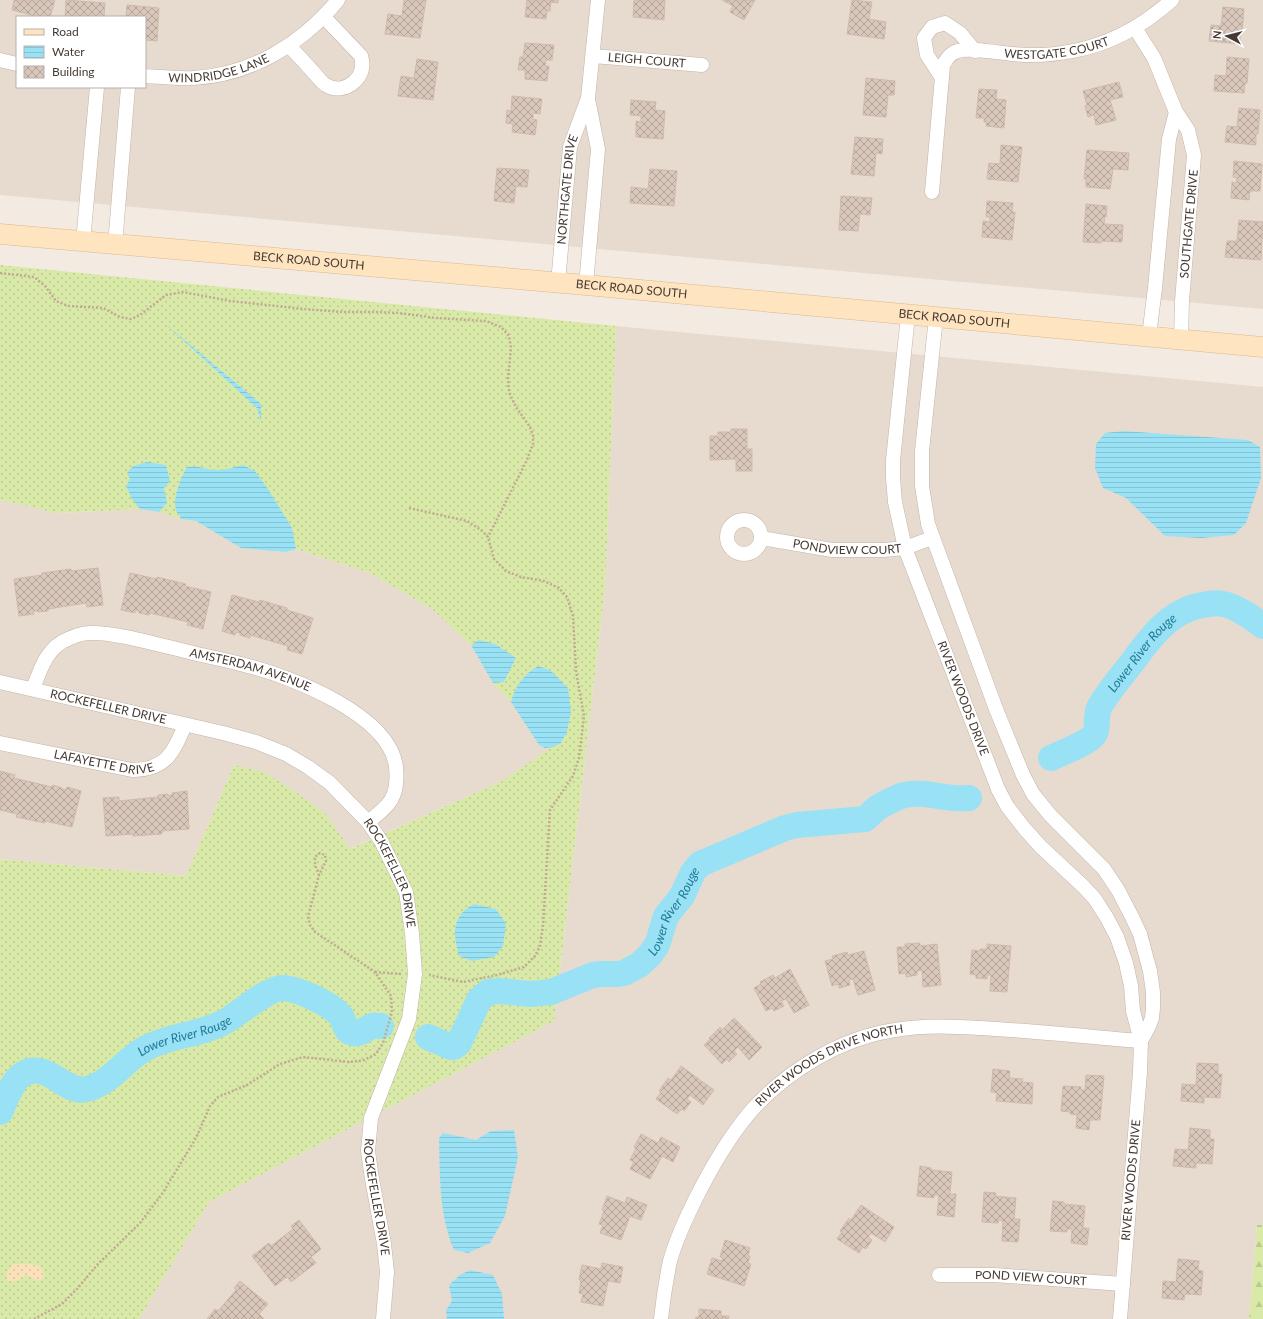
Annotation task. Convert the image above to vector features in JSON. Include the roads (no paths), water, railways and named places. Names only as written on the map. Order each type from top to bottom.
[{"type":"main road","name":"BECK ROAD SOUTH","points":[[0,234],[586,285],[1263,347]]},
{"type":"street","name":"WINDRIDGE LANE","points":[[146,76],[178,79],[212,76],[251,66],[290,46],[324,17],[338,0]]},
{"type":"street","name":"NORTHGATE DRIVE","points":[[558,283],[570,147],[588,98],[598,0]]},
{"type":"street","points":[[1135,28],[1156,15],[1172,0]]},
{"type":"street","points":[[290,46],[326,85],[337,89],[346,88],[354,82],[362,71],[363,63],[361,56],[324,17]]},
{"type":"street","points":[[942,78],[926,55],[924,38],[932,27],[945,23],[960,33],[975,51]]},
{"type":"street","name":"WESTGATE COURT","points":[[932,192],[943,65],[952,54],[963,50],[1034,55],[1073,51],[1105,42],[1135,28]]},
{"type":"street","name":"SOUTHGATE DRIVE","points":[[1135,28],[1154,58],[1176,112],[1188,130],[1194,154],[1180,339]]},
{"type":"street","name":"LEIGH COURT","points":[[593,56],[702,64]]},
{"type":"street","points":[[0,60],[16,64]]},
{"type":"street","points":[[83,242],[97,88]]},
{"type":"street","points":[[115,245],[128,88]]},
{"type":"street","name":"NORTHGATE DRIVE","points":[[586,285],[598,149],[588,98]]},
{"type":"street","points":[[1149,336],[1156,288],[1169,139],[1176,112]]},
{"type":"street","name":"RIVER WOODS DRIVE","points":[[908,315],[893,460],[895,502],[905,548],[998,789],[1007,806],[1024,828],[1041,847],[1088,891],[1107,918],[1117,937],[1126,963],[1131,986],[1133,1011],[1141,1041],[1140,1072],[1120,1319]]},
{"type":"street","name":"RIVER WOODS DRIVE","points":[[936,317],[921,467],[924,504],[932,538],[1004,730],[1023,775],[1033,794],[1050,815],[1104,869],[1118,890],[1135,922],[1146,952],[1153,992],[1152,1018],[1141,1041]]},
{"type":"street","name":"PONDVIEW COURT","points":[[761,538],[832,550],[884,550],[905,548],[932,538]]},
{"type":"street","name":"AMSTERDAM AVENUE","points":[[33,689],[41,666],[49,652],[66,639],[83,634],[100,633],[128,638],[248,666],[292,680],[322,693],[364,719],[383,736],[395,761],[397,778],[396,787],[389,804],[368,822]]},
{"type":"street","name":"ROCKEFELLER DRIVE","points":[[0,682],[256,742],[286,754],[308,767],[330,783],[368,822],[381,841],[406,892],[412,933],[415,974],[409,1019],[371,1118],[368,1151],[384,1244],[387,1272],[382,1319]]},
{"type":"street","name":"LAFAYETTE DRIVE","points":[[0,743],[132,770],[140,770],[156,767],[168,758],[175,748],[185,725]]},
{"type":"street","name":"RIVER WOODS DRIVE NORTH","points":[[661,1319],[671,1261],[690,1210],[716,1161],[736,1130],[756,1106],[785,1079],[819,1057],[856,1040],[875,1034],[926,1026],[998,1029],[1141,1041]]},
{"type":"street","name":"POND VIEW COURT","points":[[939,1275],[994,1275],[1123,1284]]},
{"type":"water","points":[[163,322],[261,404],[261,422],[257,408]]},
{"type":"water","points":[[1124,431],[1248,440],[1260,447],[1261,478],[1246,523],[1234,535],[1201,538],[1165,536],[1126,498],[1103,488],[1095,468],[1096,444],[1105,433]]},
{"type":"water","points":[[147,462],[166,465],[170,481],[164,488],[167,503],[159,512],[140,509],[132,499],[126,486],[130,479],[127,473],[133,466]]},
{"type":"water","points":[[243,465],[255,471],[268,489],[292,528],[296,549],[286,552],[241,548],[196,521],[181,519],[176,510],[175,500],[182,476],[187,467],[218,470]]},
{"type":"water","points":[[479,640],[495,644],[516,658],[504,682],[493,683],[471,645]]},
{"type":"water","points":[[538,666],[550,670],[568,688],[571,711],[567,732],[561,743],[553,747],[545,748],[539,745],[511,702],[521,681],[528,673]]},
{"type":"water","points":[[474,904],[496,909],[506,924],[503,946],[494,957],[472,961],[459,956],[455,933],[461,914]]},
{"type":"water","points":[[514,1130],[518,1157],[505,1216],[490,1243],[468,1253],[454,1250],[445,1223],[441,1195],[439,1138],[443,1133],[476,1140],[491,1131]]},
{"type":"water","points":[[470,1270],[493,1275],[502,1294],[504,1319],[447,1319],[446,1310],[452,1301],[449,1285],[460,1275]]},
{"type":"waterway","name":"Lower River Rouge","points":[[1051,758],[1080,744],[1094,735],[1097,715],[1102,702],[1153,635],[1170,619],[1190,608],[1212,603],[1220,603],[1238,610],[1263,626]]},
{"type":"waterway","name":"Lower River Rouge","points":[[428,1037],[454,1047],[459,1043],[479,1000],[488,992],[499,991],[531,994],[551,992],[593,975],[624,973],[639,965],[649,956],[657,945],[666,916],[682,896],[693,872],[700,864],[785,828],[797,825],[865,819],[877,808],[901,796],[909,794],[969,798]]},
{"type":"waterway","name":"Lower River Rouge","points":[[0,1112],[14,1083],[25,1073],[32,1071],[44,1072],[74,1088],[81,1090],[87,1089],[103,1082],[131,1058],[146,1048],[166,1040],[216,1026],[226,1021],[262,996],[277,989],[283,988],[297,991],[321,1001],[340,1015],[346,1028],[350,1032],[358,1033],[372,1026],[381,1026]]}]
